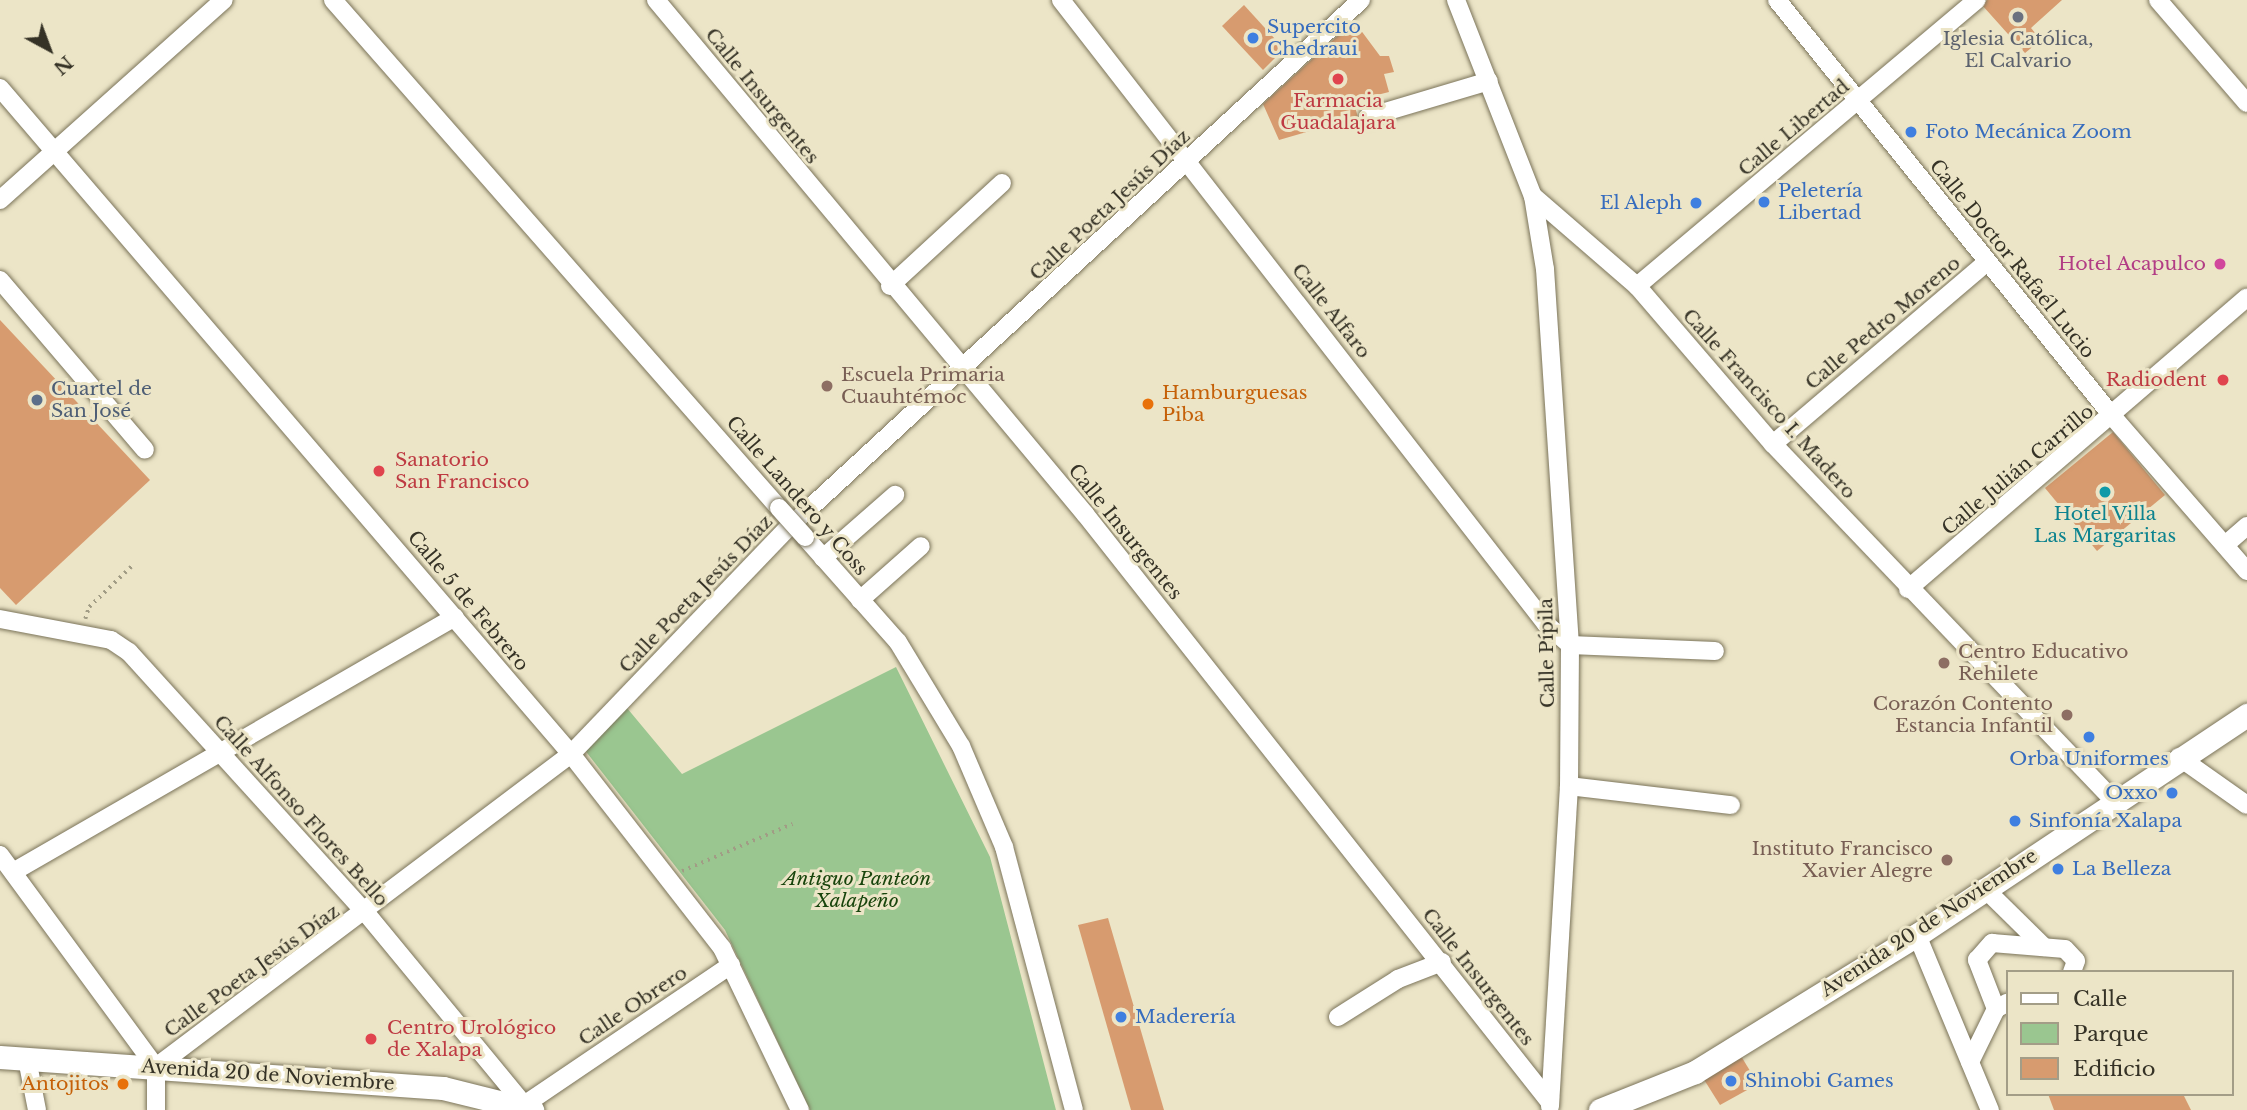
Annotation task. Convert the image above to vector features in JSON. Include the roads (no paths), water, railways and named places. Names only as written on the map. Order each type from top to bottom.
[{"type":"main road","name":"Avenida 20 de Noviembre","points":[[1600,1110],[1695,1072],[1917,935],[2112,799],[2247,715]]},
{"type":"main road","name":"Avenida 20 de Noviembre","points":[[0,1057],[443,1088],[528,1107]]},
{"type":"street","points":[[0,200],[224,0]]},
{"type":"street","name":"Calle Landero y Coss","points":[[333,0],[913,663],[961,746],[998,835],[1074,1110]]},
{"type":"street","name":"Calle Insurgentes","points":[[656,0],[890,286],[964,370],[1441,962],[1550,1105]]},
{"type":"street","name":"Calle Alfaro","points":[[1061,0],[1546,624],[1570,645]]},
{"type":"street","name":"Calle Poeta Jesús Díaz","points":[[156,1067],[366,913],[571,754],[786,530],[964,370],[1361,0]]},
{"type":"street","name":"Calle Doctor Rafaél Lucio","points":[[1777,0],[2113,417],[2247,571]]},
{"type":"street","name":"Calle Libertad","points":[[1637,286],[1977,0]]},
{"type":"street","points":[[2158,0],[2247,103]]},
{"type":"street","name":"Calle Francisco I. Madero","points":[[1458,1],[1533,196],[1637,286],[1773,444],[1908,589],[2112,799]]},
{"type":"street","points":[[1368,117],[1489,81]]},
{"type":"street","name":"Calle 5 de Febrero","points":[[0,88],[571,754],[731,965],[800,1110]]},
{"type":"street","points":[[890,286],[1002,183]]},
{"type":"street","name":"Calle Pípila","points":[[1533,196],[1545,269],[1570,645],[1569,786],[1550,1105]]},
{"type":"street","name":"Calle Pedro Moreno","points":[[1773,444],[1987,262]]},
{"type":"street","points":[[0,280],[145,450]]},
{"type":"street","name":"Calle Julián Carrillo","points":[[1908,589],[2113,417],[2247,298]]},
{"type":"street","points":[[823,558],[895,495]]},
{"type":"street","points":[[2225,545],[2247,526]]},
{"type":"street","points":[[860,600],[921,546]]},
{"type":"street","points":[[13,872],[218,751],[455,617]]},
{"type":"street","name":"Calle Alfonso Flores Bello","points":[[0,619],[111,640],[129,652],[366,913],[528,1107]]},
{"type":"street","points":[[1570,645],[1715,651]]},
{"type":"street","points":[[2179,757],[2247,805]]},
{"type":"street","points":[[1569,786],[1731,805]]},
{"type":"street","points":[[0,855],[156,1067],[156,1110]]},
{"type":"street","points":[[1984,888],[2044,947]]},
{"type":"street","points":[[1917,935],[1990,1110]]},
{"type":"street","points":[[1970,1062],[2002,1006],[1980,972],[1981,949],[1992,943],[2044,947],[2072,954],[2072,970]]},
{"type":"street","points":[[1338,1017],[1398,979],[1441,962]]},
{"type":"street","name":"Calle Obrero","points":[[528,1107],[731,965]]},
{"type":"street","points":[[27,1059],[37,1110]]},
{"type":"place","name":"Iglesia Católica, El Calvario","points":[[2018,17]]},
{"type":"place","name":"Supercito Chedraui","points":[[1253,38]]},
{"type":"place","name":"Farmacia Guadalajara","points":[[1338,79]]},
{"type":"place","name":"Foto Mecánica Zoom","points":[[1911,132]]},
{"type":"place","name":"Peletería Libertad","points":[[1764,202]]},
{"type":"place","name":"El Aleph","points":[[1696,203]]},
{"type":"place","name":"Hotel Acapulco","points":[[2220,264]]},
{"type":"place","name":"Radiodent","points":[[2223,380]]},
{"type":"place","name":"Escuela Primaria Cuauhtémoc","points":[[827,386]]},
{"type":"place","name":"Cuartel de San José","points":[[37,400]]},
{"type":"place","name":"Hamburguesas Piba","points":[[1148,404]]},
{"type":"place","name":"Sanatorio San Francisco","points":[[379,471]]},
{"type":"place","name":"Hotel Villa Las Margaritas","points":[[2105,492]]},
{"type":"place","name":"Centro Educativo Rehilete","points":[[1944,663]]},
{"type":"place","name":"Corazón Contento Estancia Infantil","points":[[2067,715]]},
{"type":"place","name":"Orba Uniformes","points":[[2089,737]]},
{"type":"place","name":"Oxxo","points":[[2172,793]]},
{"type":"place","name":"Sinfonía Xalapa","points":[[2015,821]]},
{"type":"place","name":"Instituto Francisco Xavier Alegre","points":[[1947,860]]},
{"type":"place","name":"La Belleza","points":[[2058,869]]},
{"type":"place","name":"Maderería","points":[[1121,1017]]},
{"type":"place","name":"Centro Urológico de Xalapa","points":[[371,1039]]},
{"type":"place","name":"Shinobi Games","points":[[1731,1081]]},
{"type":"place","name":"Antojitos","points":[[123,1084]]},
{"type":"park label","name":"Antiguo Panteón Xalapeño","points":[[857,890]]}]
